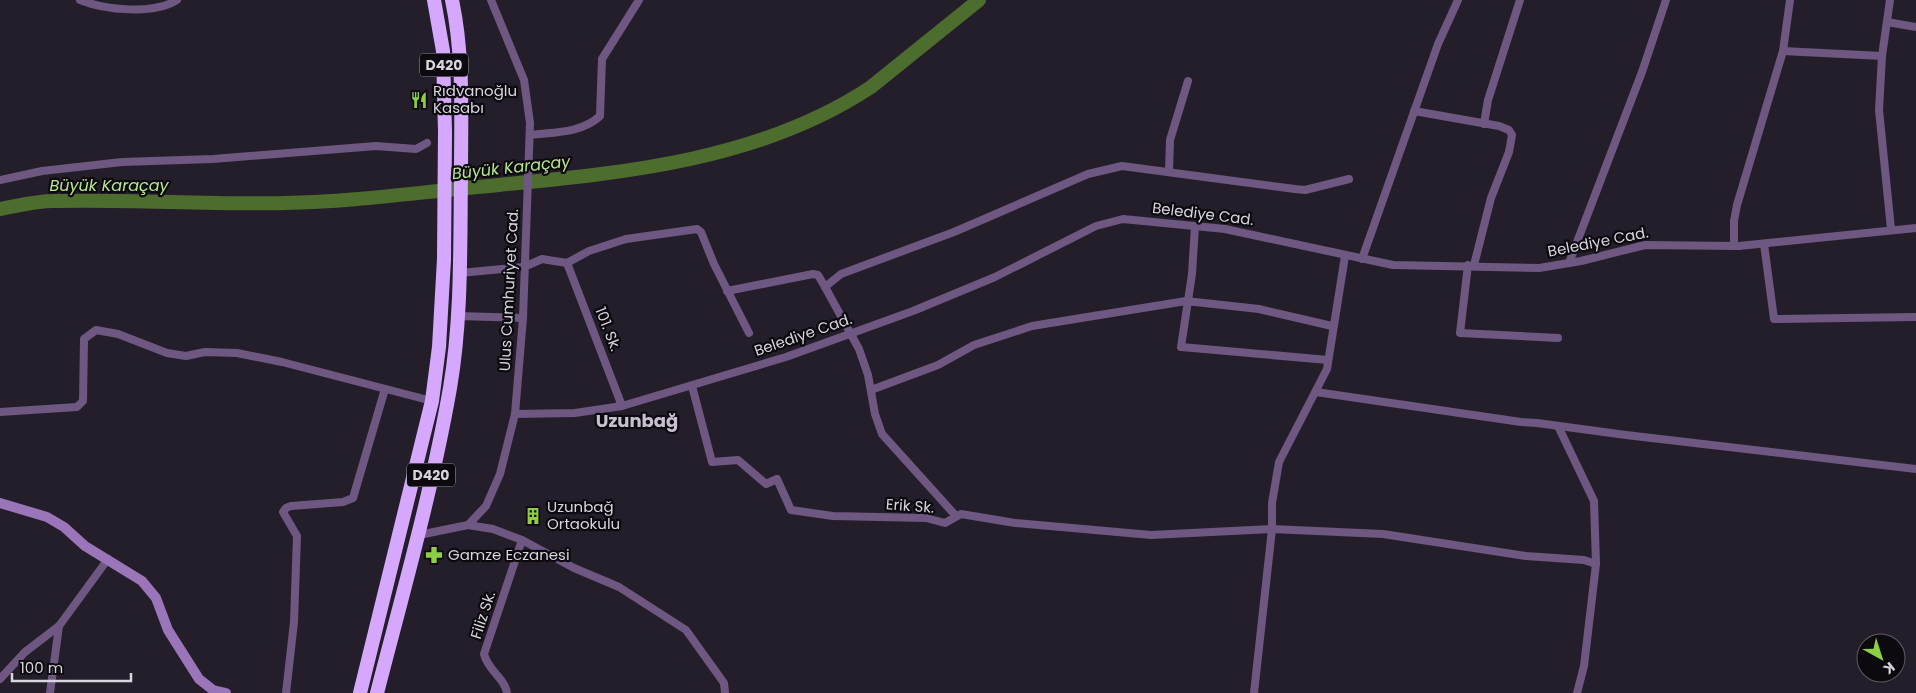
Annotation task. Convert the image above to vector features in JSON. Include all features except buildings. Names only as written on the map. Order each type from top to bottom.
[{"type":"highway","name":"D420","points":[[432,401],[439,347],[444,259],[445,132],[443,51],[434,0]]},
{"type":"highway","name":"D420","points":[[377,693],[418,535],[450,388],[460,273],[461,128],[460,66],[452,0]]},
{"type":"highway","points":[[360,693],[432,401]]},
{"type":"street","points":[[80,0],[138,9],[162,6],[177,0]]},
{"type":"street","name":"Ulus Cumhuriyet Cad.","points":[[468,525],[486,506],[500,474],[515,414],[523,318],[531,134],[524,80],[491,0]]},
{"type":"street","points":[[531,134],[564,131],[582,127],[600,116],[602,59],[639,0]]},
{"type":"street","points":[[1362,259],[1438,44],[1458,0]]},
{"type":"street","points":[[1484,124],[1488,100],[1520,0]]},
{"type":"street","points":[[1568,263],[1642,72],[1666,0]]},
{"type":"street","points":[[1734,246],[1734,221],[1737,205],[1783,50],[1790,0]]},
{"type":"street","points":[[1888,0],[1879,110],[1891,229]]},
{"type":"street","points":[[1887,22],[1916,27]]},
{"type":"street","points":[[1783,50],[1882,56]]},
{"type":"street","points":[[1169,172],[1170,140],[1188,81]]},
{"type":"street","points":[[1414,111],[1451,116],[1509,130],[1512,135],[1512,142],[1491,198],[1471,265],[1460,333],[1558,338]]},
{"type":"street","points":[[0,180],[42,171],[122,162],[213,158],[376,146],[416,149],[427,143]]},
{"type":"street","points":[[825,287],[841,274],[954,232],[1088,174],[1122,166],[1294,190],[1305,190],[1349,179]]},
{"type":"street","name":"Belediye Cad.","points":[[515,414],[575,413],[622,406],[786,357],[851,334],[995,277],[1096,226],[1123,219],[1234,230],[1345,256],[1393,264],[1539,268],[1645,245],[1734,246],[1916,228]]},
{"type":"street","points":[[1195,226],[1192,274],[1186,301],[1181,347],[1328,360]]},
{"type":"street","points":[[460,273],[524,267],[542,259],[567,263],[589,251],[626,239],[697,229],[701,232],[727,291],[749,333]]},
{"type":"street","points":[[1764,244],[1774,319],[1916,317]]},
{"type":"street","points":[[1254,693],[1272,529],[1272,503],[1279,462],[1327,369],[1332,326],[1345,256]]},
{"type":"street","name":"101. Sk.","points":[[567,263],[622,406]]},
{"type":"street","points":[[727,291],[814,274],[818,275],[851,334],[868,375],[875,414],[882,434],[956,516]]},
{"type":"street","points":[[871,390],[938,365],[974,345],[1032,326],[1186,301],[1259,309],[1332,326]]},
{"type":"street","points":[[457,316],[523,318]]},
{"type":"street","points":[[0,412],[77,407],[83,401],[84,338],[96,330],[118,334],[167,354],[186,356],[218,352],[237,353],[282,362],[432,401]]},
{"type":"street","name":"Erik Sk.","points":[[692,386],[712,462],[738,460],[766,484],[777,479],[791,510],[833,516],[926,518],[945,522],[960,514],[1015,523],[1151,535],[1272,529],[1383,534],[1526,556],[1584,560],[1596,564]]},
{"type":"street","points":[[286,693],[294,622],[296,536],[291,523],[283,512],[291,506],[343,502],[353,498],[385,389]]},
{"type":"street","points":[[1316,392],[1521,422],[1916,469]]},
{"type":"street","points":[[1558,426],[1594,501],[1596,564],[1584,666],[1577,693]]},
{"type":"street","points":[[0,503],[47,518],[146,586],[156,598],[168,630],[199,679],[213,690],[226,693]]},
{"type":"street","points":[[418,535],[468,525],[493,529],[522,540],[574,568],[619,587],[686,630],[724,683],[725,693]]},
{"type":"street","name":"Filiz Sk.","points":[[507,693],[507,688],[486,665],[484,654],[522,540]]},
{"type":"street","points":[[0,679],[25,652],[60,626],[108,559]]},
{"type":"street","points":[[50,693],[60,626]]},
{"type":"waterway","name":"Büyük Karaçay","points":[[0,209],[53,201],[256,203],[333,201],[579,177],[681,161],[731,149],[779,133],[826,113],[871,87],[979,0]]},
{"type":"place","name":"Rıdvanoğlu Kasabı","points":[[419,100]]},
{"type":"place","name":"Uzunbağ Ortaokulu","points":[[533,516]]},
{"type":"place","name":"Gamze Eczanesi","points":[[434,555]]},
{"type":"district","name":"Uzunbağ","points":[[637,421]]}]
